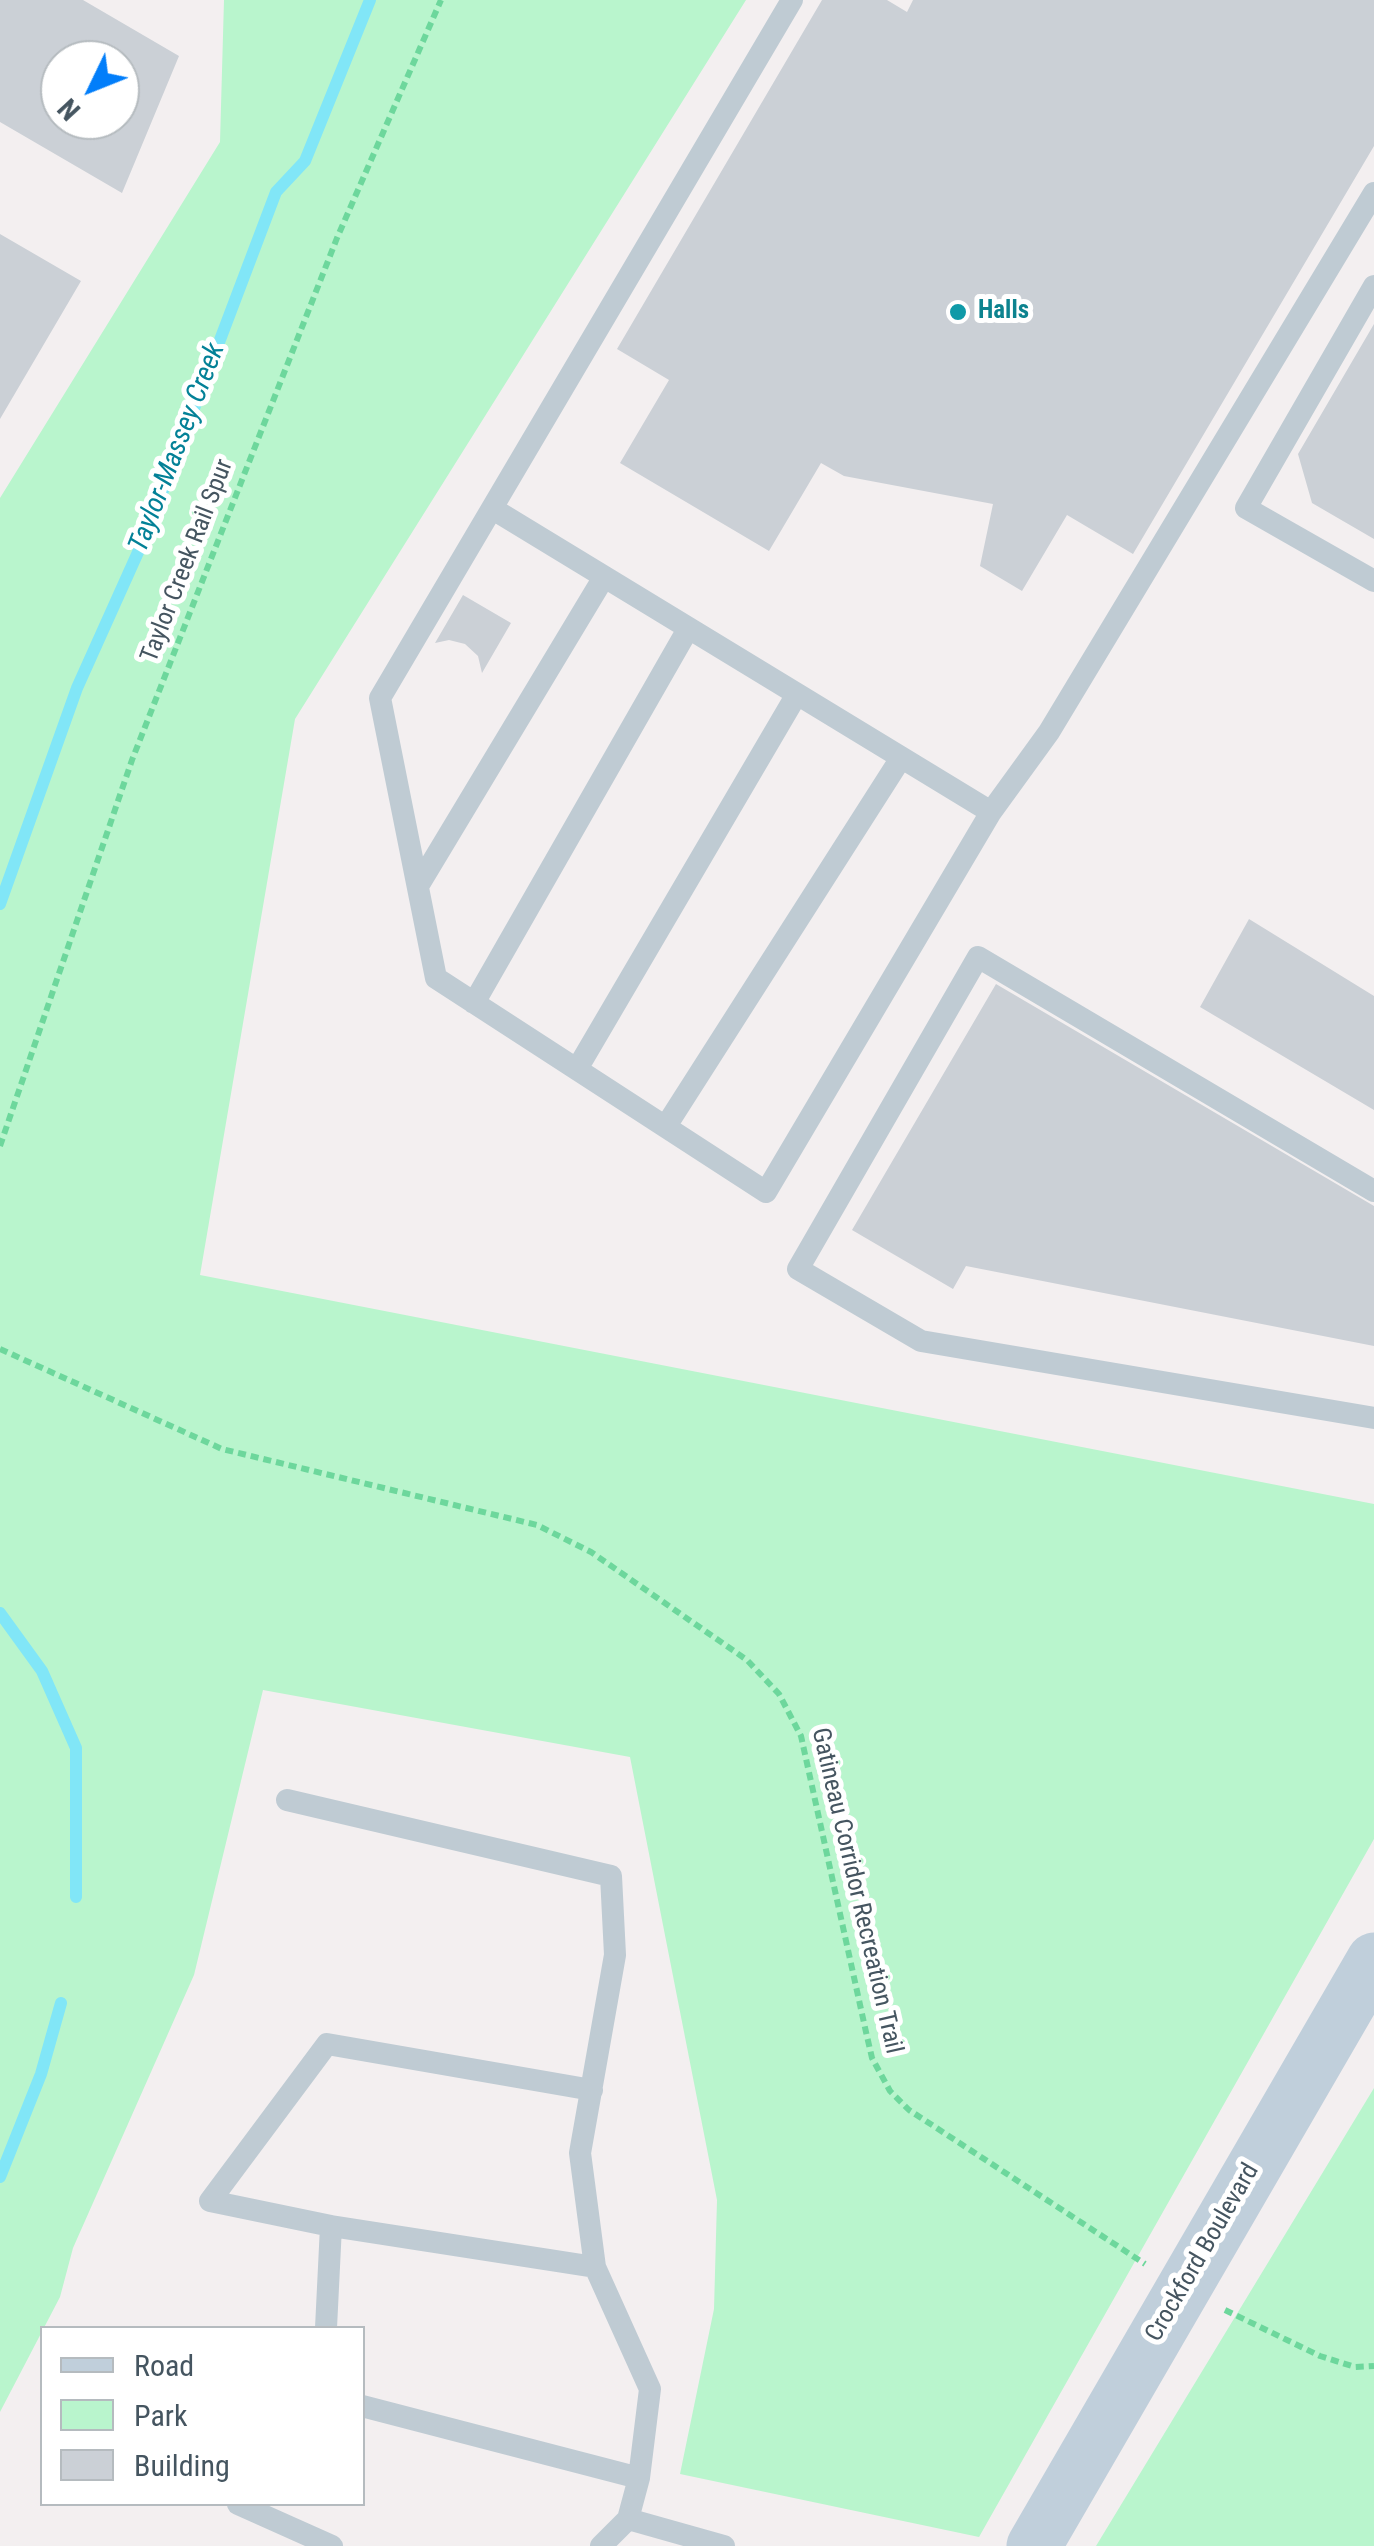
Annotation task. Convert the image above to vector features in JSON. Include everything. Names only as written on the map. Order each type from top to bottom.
[{"type":"street","name":"Crockford Boulevard","points":[[1034,2546],[1374,1960]]},
{"type":"lane","points":[[792,0],[380,698],[436,978],[766,1192],[990,812],[1050,732],[1374,193]]},
{"type":"lane","points":[[1374,286],[1246,508],[1374,581]]},
{"type":"lane","points":[[493,509],[990,812]]},
{"type":"lane","points":[[418,886],[604,577]]},
{"type":"lane","points":[[474,1003],[688,628]]},
{"type":"lane","points":[[577,1069],[797,694]]},
{"type":"lane","points":[[666,1126],[901,758]]},
{"type":"lane","points":[[1374,1190],[978,957],[798,1269],[921,1341],[1374,1418]]},
{"type":"lane","points":[[287,1800],[611,1876],[614,1955],[580,2153],[594,2267],[650,2390],[639,2478],[628,2519],[600,2546]]},
{"type":"lane","points":[[592,2090],[327,2044],[210,2201],[331,2226],[594,2267]]},
{"type":"lane","points":[[326,2326],[331,2226]]},
{"type":"lane","points":[[365,2407],[639,2478]]},
{"type":"lane","points":[[248,2506],[278,2512],[332,2546]]},
{"type":"lane","points":[[628,2519],[724,2546]]},
{"type":"path","name":"Taylor Creek Rail Spur","points":[[0,1146],[132,760],[336,238],[441,0]]},
{"type":"path","name":"Gatineau Corridor Recreation Trail","points":[[0,1349],[222,1449],[537,1524],[591,1552],[747,1660],[779,1694],[801,1736],[866,2032],[878,2072],[890,2091],[908,2110],[1154,2269]]},
{"type":"path","points":[[1218,2306],[1320,2356],[1355,2367],[1374,2366]]},
{"type":"green space","points":[[224,0],[746,0],[295,719],[200,1275],[1374,1504],[1374,1839],[979,2537],[680,2474],[714,2309],[717,2200],[630,1757],[263,1690],[194,1975],[73,2248],[60,2297],[45,2326],[40,2326],[40,2335],[0,2412],[0,498],[220,142]]},
{"type":"green space","points":[[1374,2088],[1374,2546],[1096,2546]]},
{"type":"building","points":[[0,0],[83,0],[179,56],[122,193],[0,122]]},
{"type":"building","name":"Halls","points":[[822,0],[887,0],[907,12],[913,0],[1374,0],[1374,146],[1133,554],[1067,515],[1022,591],[980,566],[993,504],[844,476],[821,463],[769,551],[620,463],[669,380],[617,349]]},
{"type":"building","points":[[0,234],[81,281],[0,419]]},
{"type":"building","points":[[1374,324],[1374,539],[1312,503],[1298,454]]},
{"type":"building","points":[[463,595],[511,623],[482,673],[478,656],[465,644],[449,640],[435,643]]},
{"type":"building","points":[[1249,919],[1374,996],[1374,1110],[1200,1007]]},
{"type":"building","points":[[996,984],[1374,1206],[1374,1346],[966,1266],[953,1289],[852,1230]]},
{"type":"waterway","name":"Taylor-Massey Creek","points":[[0,904],[77,688],[148,530],[276,192],[305,161],[370,0]]},
{"type":"waterway","name":"Taylor-Massey Creek","points":[[0,1613],[42,1671],[76,1748],[76,1897]]},
{"type":"waterway","name":"Taylor-Massey Creek","points":[[0,2177],[41,2074],[61,2003]]},
{"type":"place","name":"Halls","points":[[958,312]]}]
